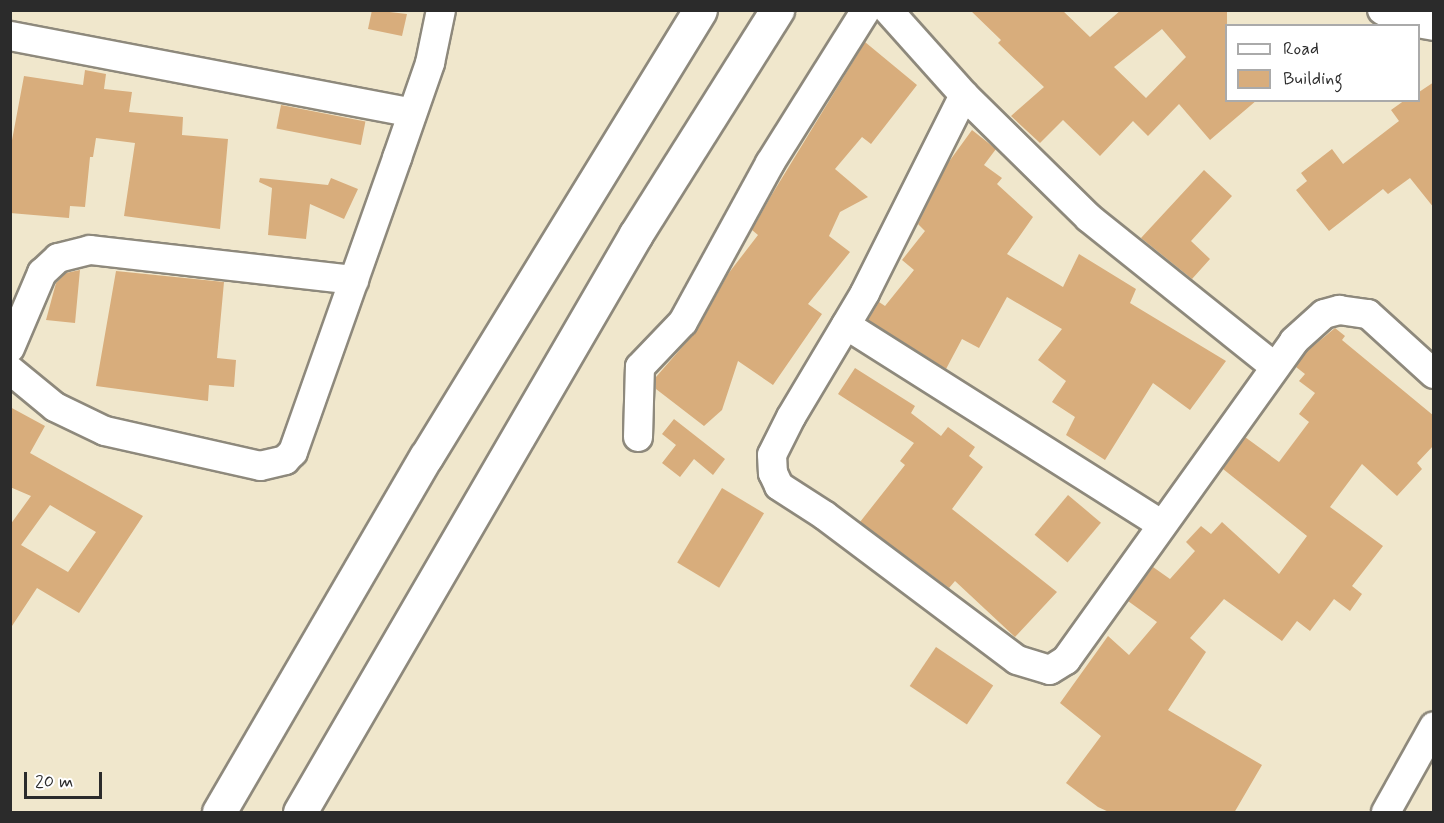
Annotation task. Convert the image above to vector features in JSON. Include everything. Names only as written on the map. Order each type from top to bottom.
[{"type":"highway","points":[[219,813],[426,457],[700,10]]},
{"type":"highway","points":[[300,813],[636,234],[777,10]]},
{"type":"street","points":[[10,370],[55,407],[105,431],[260,466],[274,465],[292,452],[430,63],[441,10]]},
{"type":"street","points":[[638,437],[640,367],[683,322],[770,163],[866,10]]},
{"type":"street","points":[[888,10],[964,95],[1089,218],[1275,367]]},
{"type":"street","points":[[1382,10],[1400,20],[1434,26]]},
{"type":"street","points":[[10,36],[412,113]]},
{"type":"street","points":[[964,95],[846,326],[772,455],[772,472],[779,486],[824,515],[1017,660],[1050,670],[1066,660],[1293,341],[1324,314],[1339,310],[1368,314],[1434,374]]},
{"type":"street","points":[[10,348],[42,273],[58,258],[90,250],[354,280]]},
{"type":"street","points":[[846,326],[1162,525]]},
{"type":"street","points":[[1386,813],[1434,726]]},
{"type":"building","points":[[372,10],[407,14],[402,36],[368,29]]},
{"type":"building","points":[[970,10],[1062,10],[1090,37],[1121,10],[1227,10],[1225,102],[1255,102],[1210,140],[1179,104],[1148,136],[1133,121],[1100,156],[1063,120],[1040,143],[1011,116],[1044,87],[998,43],[1001,40]],"holes":[[[1162,29],[1186,57],[1146,98],[1114,67]]]},
{"type":"building","points":[[865,42],[917,85],[871,144],[862,137],[835,169],[868,197],[840,212],[829,236],[850,252],[808,304],[822,314],[773,385],[738,361],[722,410],[704,426],[656,389],[656,377],[697,330],[728,274],[758,235],[752,230]]},
{"type":"building","points":[[85,70],[106,74],[104,89],[132,92],[129,112],[183,117],[182,135],[228,139],[220,229],[124,216],[135,143],[96,138],[93,157],[90,157],[85,207],[70,206],[69,218],[10,213],[10,151],[24,76],[83,85]]},
{"type":"building","points":[[1434,82],[1434,208],[1410,178],[1388,194],[1383,189],[1329,231],[1296,190],[1307,181],[1301,173],[1332,149],[1343,164],[1399,121],[1391,110],[1402,102],[1420,102],[1420,91]]},
{"type":"building","points":[[281,105],[365,121],[361,145],[276,129]]},
{"type":"building","points":[[972,130],[996,149],[984,165],[1002,178],[997,184],[1033,217],[1007,254],[1063,287],[1079,254],[1136,289],[1130,303],[1226,361],[1190,410],[1153,383],[1105,460],[1066,435],[1075,417],[1052,402],[1066,381],[1038,360],[1062,329],[1007,297],[979,348],[962,339],[946,369],[868,320],[879,302],[885,306],[914,270],[902,260],[925,231],[918,224],[948,163]]},
{"type":"building","points":[[1204,170],[1232,196],[1191,241],[1210,259],[1192,279],[1141,238]]},
{"type":"building","points":[[260,178],[328,185],[331,178],[358,189],[344,219],[310,204],[306,239],[268,235],[272,188],[259,182]]},
{"type":"building","points":[[80,270],[75,323],[46,320],[56,283],[66,273]]},
{"type":"building","points":[[116,271],[224,282],[217,358],[236,360],[234,387],[209,385],[208,401],[96,386]]},
{"type":"building","points":[[1335,328],[1345,336],[1342,340],[1434,416],[1434,445],[1417,463],[1422,469],[1397,496],[1362,464],[1330,507],[1383,546],[1352,586],[1362,594],[1350,611],[1334,599],[1310,631],[1297,621],[1282,641],[1224,599],[1190,638],[1206,652],[1168,710],[1262,765],[1234,813],[1111,813],[1098,807],[1066,783],[1101,736],[1060,703],[1108,636],[1129,655],[1157,622],[1128,601],[1153,567],[1170,579],[1195,551],[1186,542],[1201,526],[1211,534],[1222,522],[1279,574],[1307,536],[1223,469],[1245,437],[1279,462],[1309,422],[1299,414],[1315,393],[1299,381],[1305,374],[1296,367],[1306,352]]},
{"type":"building","points":[[855,368],[915,406],[911,413],[941,436],[948,427],[975,447],[969,456],[983,467],[952,509],[1057,592],[1015,637],[955,581],[949,588],[860,522],[905,465],[900,461],[914,443],[838,394]]},
{"type":"building","points":[[10,407],[45,426],[30,453],[143,516],[79,613],[37,588],[10,629],[10,525],[31,496],[10,487]],"holes":[[[50,505],[96,532],[68,572],[21,545]]]},
{"type":"building","points":[[674,419],[725,459],[713,475],[694,459],[680,477],[662,463],[676,445],[662,434]]},
{"type":"building","points":[[722,488],[764,513],[719,588],[677,563]]},
{"type":"building","points":[[1068,495],[1101,523],[1068,562],[1035,535]]},
{"type":"building","points":[[936,647],[993,686],[967,725],[910,686]]}]
